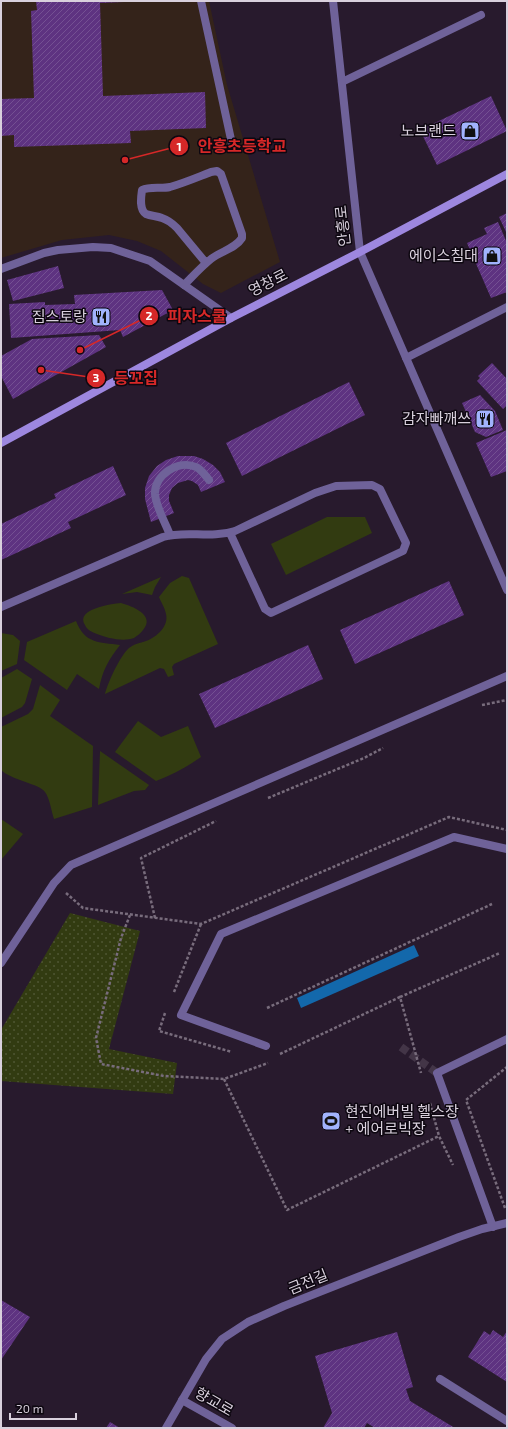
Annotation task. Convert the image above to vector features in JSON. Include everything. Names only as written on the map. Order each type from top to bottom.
[{"type":"main road","name":"영창로","points":[[1,444],[231,318],[507,174]]},
{"type":"street","points":[[201,1],[232,144]]},
{"type":"street","name":"안흥로","points":[[334,2],[360,252],[507,590]]},
{"type":"street","points":[[342,82],[481,15]]},
{"type":"street","points":[[184,285],[206,263],[216,255],[236,245],[242,238],[222,174],[217,171],[211,172],[173,186],[163,188],[146,188],[142,190],[142,210],[146,213],[164,219],[177,228],[206,263]]},
{"type":"street","points":[[1,269],[44,253],[58,250],[93,247],[111,248],[150,261],[231,318]]},
{"type":"street","points":[[406,358],[507,307]]},
{"type":"street","points":[[170,535],[156,502],[155,493],[159,480],[165,473],[181,465],[196,467],[202,471],[209,480]]},
{"type":"street","points":[[1,607],[170,535],[209,536],[230,533],[325,489],[336,486],[372,485],[380,489],[406,543],[403,551],[271,613],[265,609],[230,533]]},
{"type":"street","points":[[1,963],[54,883],[71,865],[507,676]]},
{"type":"street","points":[[266,1046],[181,1015],[221,934],[454,837],[507,849]]},
{"type":"street","points":[[493,1227],[436,1073],[507,1039]]},
{"type":"street","name":"금전길","points":[[166,1428],[206,1359],[222,1339],[248,1322],[284,1306],[452,1240],[507,1223]]},
{"type":"street","points":[[440,1379],[507,1421]]},
{"type":"street","name":"향교로","points":[[182,1400],[232,1428]]},
{"type":"path","points":[[479,705],[507,700]]},
{"type":"path","points":[[264,800],[364,758],[384,748]]},
{"type":"path","points":[[54,883],[83,908],[201,924],[449,817],[507,830]]},
{"type":"path","points":[[155,918],[141,858],[221,818]]},
{"type":"path","points":[[267,1008],[492,904]]},
{"type":"path","points":[[130,914],[121,938],[96,1038],[101,1064],[164,1076],[224,1079],[268,1063]]},
{"type":"path","points":[[283,1051],[500,953]]},
{"type":"path","points":[[400,997],[422,1074]]},
{"type":"path","points":[[507,1067],[466,1100],[507,1214]]},
{"type":"path","points":[[224,1079],[287,1210],[439,1136]]},
{"type":"path","points":[[428,1097],[439,1136],[456,1172]]},
{"type":"shaded area","points":[[1,1],[209,1],[227,85],[280,262],[221,293],[203,284],[161,251],[137,241],[109,235],[62,240],[1,258]]},
{"type":"green space","points":[[327,517],[365,517],[372,533],[286,575],[271,544]]},
{"type":"green space","points":[[182,576],[189,578],[218,644],[174,664],[172,667],[174,675],[168,677],[164,669],[160,668],[105,694],[115,670],[129,648],[154,637],[164,627],[166,623],[166,614],[159,597],[170,583]]},
{"type":"green space","points":[[161,577],[152,595],[137,592],[122,594]]},
{"type":"green space","points":[[121,603],[131,606],[141,612],[147,620],[143,630],[134,638],[120,640],[88,630],[83,620],[89,611],[103,606]]},
{"type":"green space","points":[[76,621],[80,629],[88,638],[99,642],[120,645],[106,666],[99,689],[77,674],[67,690],[24,660],[27,642]]},
{"type":"green space","points":[[1,633],[13,635],[20,641],[17,664],[1,671]]},
{"type":"green space","points":[[17,669],[32,679],[25,703],[22,707],[1,718],[1,678]]},
{"type":"green space","points":[[40,685],[60,700],[50,716],[93,746],[92,807],[54,819],[48,798],[42,789],[11,777],[1,770],[1,727],[28,714],[33,709]]},
{"type":"green space","points":[[138,721],[161,737],[188,726],[201,757],[168,776],[156,781],[115,752]]},
{"type":"green space","points":[[100,751],[149,785],[145,790],[134,791],[98,805]]},
{"type":"green space","points":[[1,819],[23,834],[1,860]]},
{"type":"green space","points":[[70,913],[140,931],[109,1049],[177,1063],[173,1094],[1,1081],[1,1030]]},
{"type":"water","points":[[414,945],[419,956],[301,1008],[297,998]]},
{"type":"building","points":[[36,1],[124,1],[100,3],[103,96],[205,92],[206,128],[130,131],[131,143],[14,147],[14,135],[1,136],[1,99],[34,98],[31,11],[37,10]]},
{"type":"building","points":[[491,96],[507,131],[437,165],[420,130]]},
{"type":"building","points":[[507,213],[507,234],[499,217]]},
{"type":"building","points":[[498,222],[507,243],[507,292],[491,298],[467,243],[487,234],[484,228]]},
{"type":"building","points":[[58,266],[64,288],[13,301],[7,280]]},
{"type":"building","points":[[162,290],[173,310],[123,337],[120,330],[11,338],[9,304],[45,302],[45,305],[75,304],[74,295]]},
{"type":"building","points":[[99,335],[106,347],[13,399],[1,376],[1,356],[32,339]]},
{"type":"building","points":[[492,363],[507,379],[507,405],[503,409],[477,381],[480,378],[478,376]]},
{"type":"building","points":[[349,382],[365,415],[242,476],[226,443]]},
{"type":"building","points":[[480,395],[495,411],[503,430],[486,437],[475,432],[462,403]]},
{"type":"building","points":[[507,430],[507,471],[491,477],[476,443]]},
{"type":"building","points":[[178,456],[194,456],[203,459],[213,465],[220,472],[225,482],[201,492],[198,485],[192,481],[188,480],[178,483],[172,488],[169,495],[169,501],[174,513],[151,522],[145,499],[145,488],[149,476],[157,466],[166,460]]},
{"type":"building","points":[[113,466],[126,495],[68,522],[71,528],[1,560],[1,524],[56,498],[54,494]]},
{"type":"building","points":[[449,581],[464,615],[355,664],[340,630]]},
{"type":"building","points":[[308,645],[323,679],[215,728],[199,694]]},
{"type":"building","points":[[1,1300],[30,1317],[1,1360]]},
{"type":"building","points":[[493,1330],[503,1337],[507,1331],[507,1382],[468,1357],[484,1331],[490,1335]]},
{"type":"building","points":[[397,1332],[413,1387],[406,1389],[410,1401],[455,1428],[375,1428],[367,1423],[364,1428],[323,1428],[332,1413],[315,1356]]},
{"type":"building","points":[[110,1422],[120,1428],[106,1428]]},
{"type":"tunnel","points":[[401,1047],[437,1073]]},
{"type":"place","name":"노브랜드","points":[[470,131]]},
{"type":"place","name":"안흥초등학교","points":[[125,160]]},
{"type":"place","name":"에이스침대","points":[[492,256]]},
{"type":"place","name":"짐스토랑","points":[[101,317]]},
{"type":"place","name":"피자스쿨","points":[[80,350]]},
{"type":"place","name":"등꼬집","points":[[41,370]]},
{"type":"place","name":"감자빠깨쓰","points":[[485,419]]},
{"type":"place","name":"현진에버빌 헬스장 + 에어로빅장","points":[[331,1121]]}]
